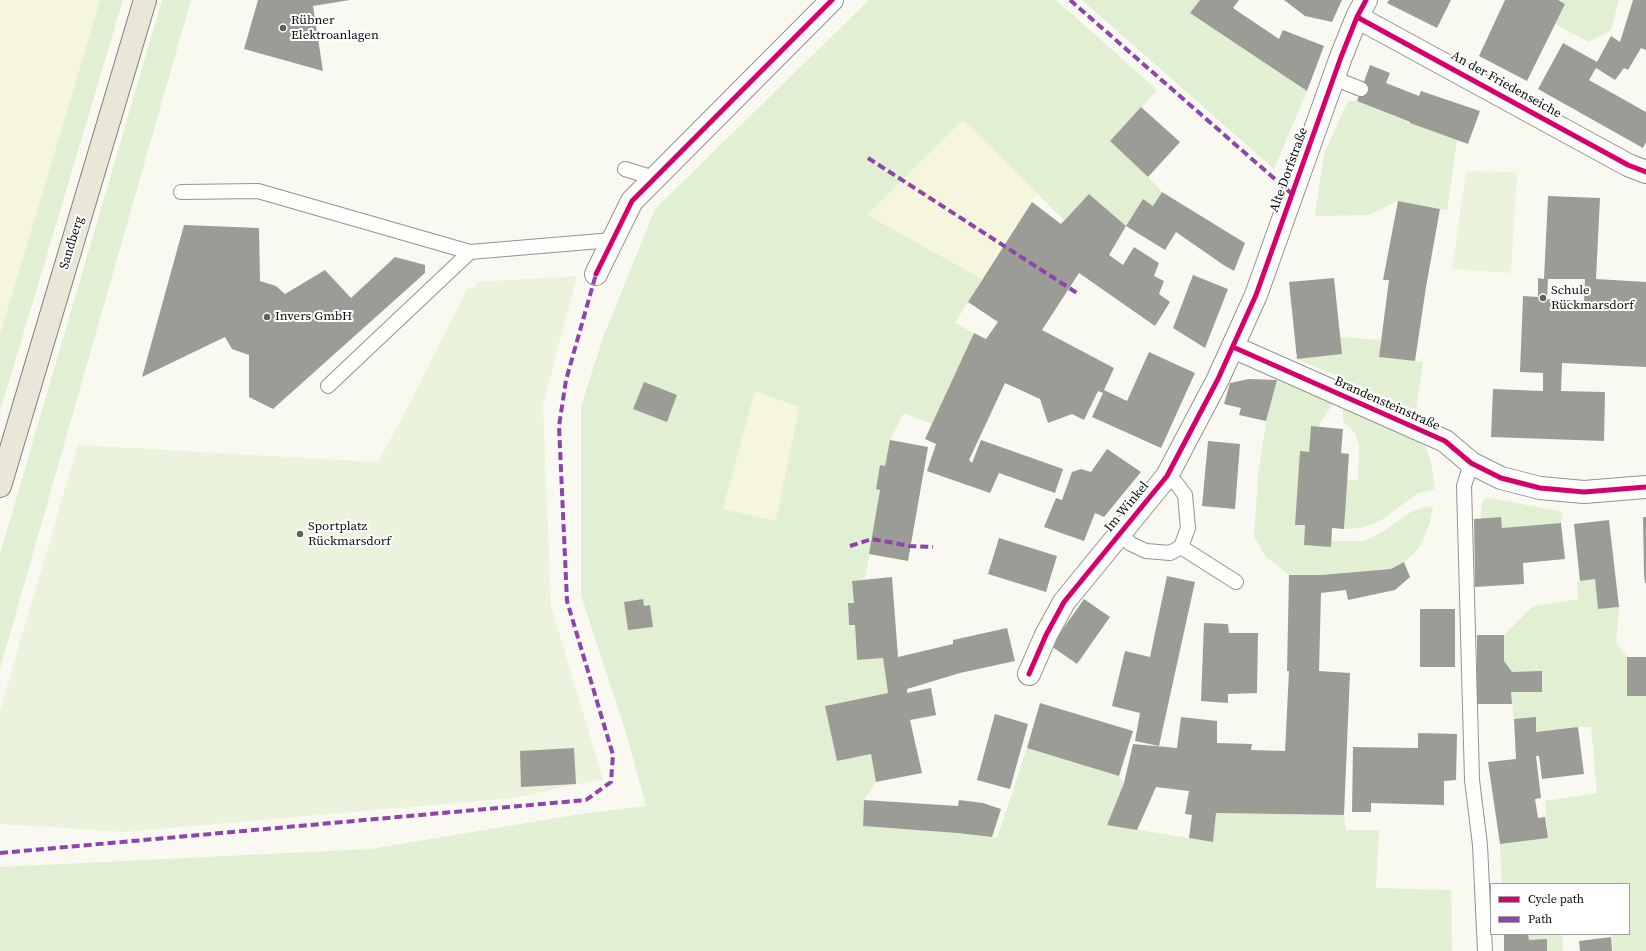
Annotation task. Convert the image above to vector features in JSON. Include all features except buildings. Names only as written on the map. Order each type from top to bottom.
[{"type":"main road","name":"Sandberg","points":[[0,486],[144,0]]},
{"type":"street","points":[[596,274],[632,201],[832,0]]},
{"type":"street","name":"Alte Dorfstraße","points":[[1233,347],[1256,295],[1333,78],[1361,8]]},
{"type":"street","name":"An der Friedenseiche","points":[[1361,8],[1628,165],[1646,172]]},
{"type":"street","name":"Brandensteinstraße","points":[[1233,347],[1445,441],[1471,463],[1501,478],[1540,488],[1584,492],[1646,487]]},
{"type":"street","name":"Im Winkel","points":[[1029,674],[1046,635],[1064,602],[1167,476],[1233,347]]},
{"type":"lane","points":[[1333,78],[1361,89]]},
{"type":"lane","points":[[625,169],[654,178]]},
{"type":"lane","points":[[181,192],[258,191],[470,252],[612,240]]},
{"type":"lane","points":[[328,386],[470,252]]},
{"type":"lane","points":[[1471,463],[1464,486],[1472,780],[1480,845],[1486,951]]},
{"type":"lane","points":[[1119,533],[1131,544],[1146,551],[1170,553],[1181,547],[1188,528],[1185,495],[1176,483],[1167,476]]},
{"type":"lane","points":[[1181,547],[1236,582]]},
{"type":"green space","points":[[0,0],[100,0],[0,335]]},
{"type":"green space","points":[[100,0],[123,0],[0,412],[0,335]]},
{"type":"green space","points":[[162,0],[191,0],[0,669],[0,554]]},
{"type":"green space","points":[[869,0],[1056,0],[1157,90],[1110,141],[1162,192],[1153,206],[1143,200],[1126,226],[1089,194],[1064,220],[963,120],[867,215],[982,279],[955,323],[974,333],[932,424],[904,413],[890,440],[885,466],[880,466],[876,489],[880,490],[865,579],[852,581],[854,603],[848,604],[849,625],[855,625],[857,660],[883,658],[888,693],[826,706],[837,761],[871,754],[876,782],[864,800],[863,826],[957,833],[997,838],[1027,748],[1119,776],[1124,783],[1107,825],[1213,842],[1216,813],[1344,815],[1346,830],[1379,830],[1376,888],[1451,890],[1452,951],[0,951],[0,867],[371,849],[581,814],[646,806],[627,736],[581,595],[581,406],[604,335],[655,209]],"holes":[[[755,391],[799,407],[776,521],[723,509]]]},
{"type":"green space","points":[[1082,0],[1200,0],[1190,13],[1307,91],[1274,169]]},
{"type":"green space","points":[[1558,0],[1619,0],[1611,30],[1589,42],[1555,24],[1565,4]]},
{"type":"green space","points":[[1348,101],[1357,101],[1410,123],[1457,140],[1447,210],[1398,201],[1369,215],[1315,216],[1324,154]]},
{"type":"green space","points":[[963,120],[1038,195],[982,279],[867,215]]},
{"type":"green space","points":[[1466,171],[1517,172],[1511,273],[1452,269]]},
{"type":"green space","name":"Sportplatz Rückmarsdorf","points":[[577,276],[543,405],[551,607],[603,779],[514,798],[125,832],[0,824],[0,710],[78,445],[378,462],[468,287],[473,289],[477,282]]},
{"type":"green space","points":[[1340,337],[1381,340],[1380,357],[1423,362],[1416,410],[1297,359],[1342,354]]},
{"type":"green space","points":[[1277,380],[1333,403],[1318,427],[1311,427],[1309,452],[1300,452],[1295,525],[1305,525],[1304,545],[1330,547],[1331,541],[1364,541],[1384,531],[1409,513],[1424,507],[1433,506],[1430,522],[1418,549],[1404,562],[1391,569],[1321,575],[1289,575],[1266,557],[1254,537],[1258,476],[1266,421]]},
{"type":"green space","points":[[755,391],[799,407],[776,521],[723,509]]},
{"type":"green space","points":[[1343,407],[1417,438],[1426,448],[1431,462],[1435,489],[1418,493],[1380,521],[1361,528],[1344,529],[1347,480],[1358,480],[1359,445],[1355,433],[1343,421]]},
{"type":"green space","points":[[1491,498],[1563,512],[1561,523],[1502,528],[1501,517],[1481,518],[1481,506],[1484,499]]},
{"type":"green space","points":[[1595,579],[1598,609],[1619,607],[1616,643],[1627,657],[1627,696],[1646,696],[1646,951],[1613,951],[1611,935],[1630,935],[1630,883],[1502,883],[1500,844],[1548,838],[1545,801],[1597,793],[1591,727],[1536,732],[1536,717],[1514,719],[1511,692],[1542,692],[1542,672],[1512,672],[1504,661],[1504,635],[1533,606],[1578,599],[1577,582]]},
{"type":"green space","points":[[1528,935],[1562,935],[1563,951],[1547,951],[1529,940]]},
{"type":"marked path","points":[[1070,0],[1292,194]]},
{"type":"marked path","points":[[868,158],[1077,293]]},
{"type":"marked path","points":[[0,853],[586,800],[611,782],[613,755],[567,601],[559,426],[566,380],[596,274]]},
{"type":"marked path","points":[[850,546],[872,539],[910,546],[933,547]]},
{"type":"cycle path","points":[[596,274],[632,201],[832,0]]},
{"type":"cycle path","points":[[1029,674],[1046,635],[1064,602],[1167,476],[1218,379],[1256,295],[1341,57],[1357,17],[1366,0]]},
{"type":"cycle path","points":[[1357,17],[1628,165],[1646,172]]},
{"type":"cycle path","points":[[1233,347],[1445,441],[1471,463],[1501,478],[1540,488],[1584,492],[1646,487]]},
{"type":"place","name":"Rübner Elektroanlagen","points":[[283,28]]},
{"type":"place","name":"Schule Rückmarsdorf","points":[[1543,298]]},
{"type":"place","name":"Invers GmbH","points":[[267,317]]},
{"type":"place","name":"Sportplatz Rückmarsdorf","points":[[300,534]]}]
